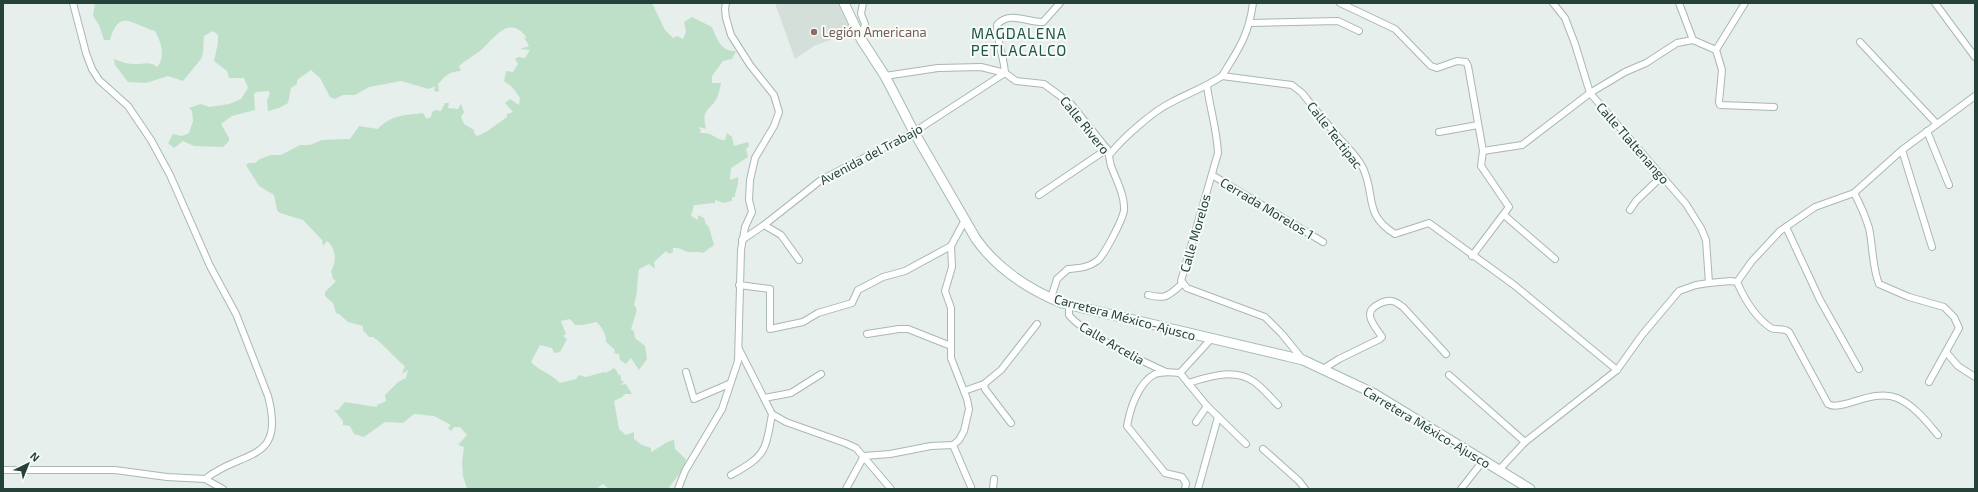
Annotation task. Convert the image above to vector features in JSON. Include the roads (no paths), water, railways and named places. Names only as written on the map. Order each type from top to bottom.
[{"type":"main road","name":"Carretera México-Ajusco","points":[[844,3],[862,39],[885,76],[914,132],[964,220],[986,253],[998,265],[1031,288],[1068,305],[1303,360],[1373,393],[1530,489]]},
{"type":"street","points":[[73,3],[86,53],[92,69],[100,80],[128,106],[155,146],[170,175],[210,266],[236,314],[271,406],[271,427],[265,446],[258,452],[214,472],[205,479]]},
{"type":"street","points":[[678,489],[685,471],[722,409],[729,384],[738,361],[739,285],[742,240],[752,212],[750,200],[750,180],[756,158],[774,126],[779,112],[774,95],[750,65],[731,35],[726,18],[726,3]]},
{"type":"street","points":[[862,39],[865,24],[861,14],[863,3]]},
{"type":"street","points":[[1005,73],[1004,58],[997,31],[997,25],[1000,22],[1015,18],[1044,22],[1060,3]]},
{"type":"street","points":[[1039,195],[1109,151],[1170,102],[1207,86],[1222,76],[1244,39],[1250,23],[1253,3]]},
{"type":"street","points":[[1340,3],[1395,29],[1431,66],[1440,68],[1457,61],[1466,62],[1470,73],[1483,151],[1481,166],[1509,206],[1504,215],[1472,256]]},
{"type":"street","name":"Calle Tlaltenango","points":[[1553,3],[1565,18],[1576,44],[1590,93],[1686,204],[1701,228],[1706,240],[1709,283]]},
{"type":"street","points":[[1679,3],[1693,40]]},
{"type":"street","points":[[1745,3],[1716,50],[1722,70],[1719,102],[1720,105],[1774,107]]},
{"type":"street","points":[[1935,3],[1975,57]]},
{"type":"street","points":[[1250,23],[1338,21],[1359,31]]},
{"type":"street","points":[[1483,151],[1522,145],[1590,93],[1625,72],[1646,63],[1677,43],[1693,40],[1716,50]]},
{"type":"street","points":[[1860,42],[1936,123]]},
{"type":"street","name":"Calle Rivero","points":[[885,76],[951,67],[981,67],[1005,73],[1016,81],[1044,84],[1059,94],[1070,104],[1109,151],[1110,163],[1123,199],[1124,210],[1119,225],[1098,261],[1084,268],[1068,269],[1057,279],[1051,298]]},
{"type":"street","name":"Avenida del Trabajo","points":[[742,240],[764,225],[821,180],[914,132],[1005,73]]},
{"type":"street","name":"Calle Tectipac","points":[[1222,76],[1292,86],[1298,89],[1363,167],[1373,211],[1379,222],[1386,229],[1395,234],[1429,224],[1514,285],[1617,370]]},
{"type":"street","name":"Calle Morelos","points":[[1207,86],[1210,112],[1217,132],[1218,153],[1181,280],[1187,288],[1216,300],[1250,310],[1266,317],[1303,360]]},
{"type":"street","points":[[1737,282],[1769,242],[1786,227],[1815,206],[1854,193],[1902,150],[1936,123],[1975,96]]},
{"type":"street","points":[[1439,132],[1478,125]]},
{"type":"street","points":[[1927,131],[1949,185]]},
{"type":"street","points":[[1902,150],[1932,246]]},
{"type":"street","name":"Cerrada Morelos 1","points":[[1212,175],[1323,242]]},
{"type":"street","points":[[1630,210],[1636,201],[1662,176]]},
{"type":"street","points":[[1854,193],[1863,211],[1869,229],[1876,277],[1879,284],[1909,297],[1944,307],[1954,316],[1959,328],[1929,382]]},
{"type":"street","points":[[1504,215],[1555,259]]},
{"type":"street","points":[[864,456],[890,454],[932,446],[953,445],[959,440],[967,421],[969,409],[964,391],[951,358],[951,308],[945,291],[952,267],[951,246],[964,220]]},
{"type":"street","points":[[764,225],[782,235],[798,260]]},
{"type":"street","points":[[1786,227],[1820,300],[1858,369]]},
{"type":"street","points":[[739,285],[770,289],[770,329],[803,322],[818,313],[852,302],[858,290],[883,277],[905,271],[951,246]]},
{"type":"street","points":[[1499,470],[1525,442],[1617,370],[1642,336],[1679,291],[1696,285],[1731,280],[1737,282],[1746,300],[1763,321],[1771,328],[1776,330],[1783,328],[1789,332],[1828,404],[1838,406],[1866,397],[1894,397],[1902,400],[1918,413],[1938,435]]},
{"type":"street","points":[[1148,295],[1158,298],[1167,297],[1184,283]]},
{"type":"street","points":[[1323,369],[1382,337],[1370,317],[1370,312],[1372,308],[1387,300],[1395,301],[1403,308],[1446,354]]},
{"type":"street","name":"Calle Arcelia","points":[[1068,305],[1069,314],[1080,326],[1166,372]]},
{"type":"street","points":[[964,391],[984,384],[1001,370],[1037,324]]},
{"type":"street","points":[[867,334],[908,329],[950,346]]},
{"type":"street","points":[[1211,339],[1180,373],[1207,406],[1246,444]]},
{"type":"street","points":[[738,348],[772,414],[786,422],[846,442],[856,448],[891,489]]},
{"type":"street","points":[[1946,352],[1958,366],[1975,377]]},
{"type":"street","points":[[686,372],[694,399],[729,384]]},
{"type":"street","name":"Calle Arcelia","points":[[1180,373],[1166,372],[1155,374],[1147,380],[1140,390],[1129,416],[1127,426],[1165,473],[1182,477],[1186,483],[1185,489]]},
{"type":"street","points":[[764,398],[791,393],[821,374]]},
{"type":"street","points":[[1188,383],[1218,375],[1230,374],[1252,381],[1278,405]]},
{"type":"street","points":[[1449,375],[1525,442]]},
{"type":"street","points":[[984,384],[988,393],[1011,423]]},
{"type":"street","points":[[1196,422],[1207,406]]},
{"type":"street","points":[[731,475],[755,462],[761,454],[766,446],[772,414]]},
{"type":"street","points":[[1198,489],[1218,417]]},
{"type":"street","points":[[953,445],[971,487]]},
{"type":"street","points":[[1263,449],[1299,481],[1305,489]]},
{"type":"street","points":[[846,489],[864,456]]},
{"type":"street","points":[[1461,489],[1483,461]]},
{"type":"street","points":[[3,470],[94,469],[143,473],[167,477],[205,479],[222,489]]},
{"type":"street","points":[[994,479],[994,489]]},
{"type":"place","name":"Legión Americana","points":[[814,32]]},
{"type":"district","name":"MAGDALENA PETLACALCO","points":[[1019,42]]}]
